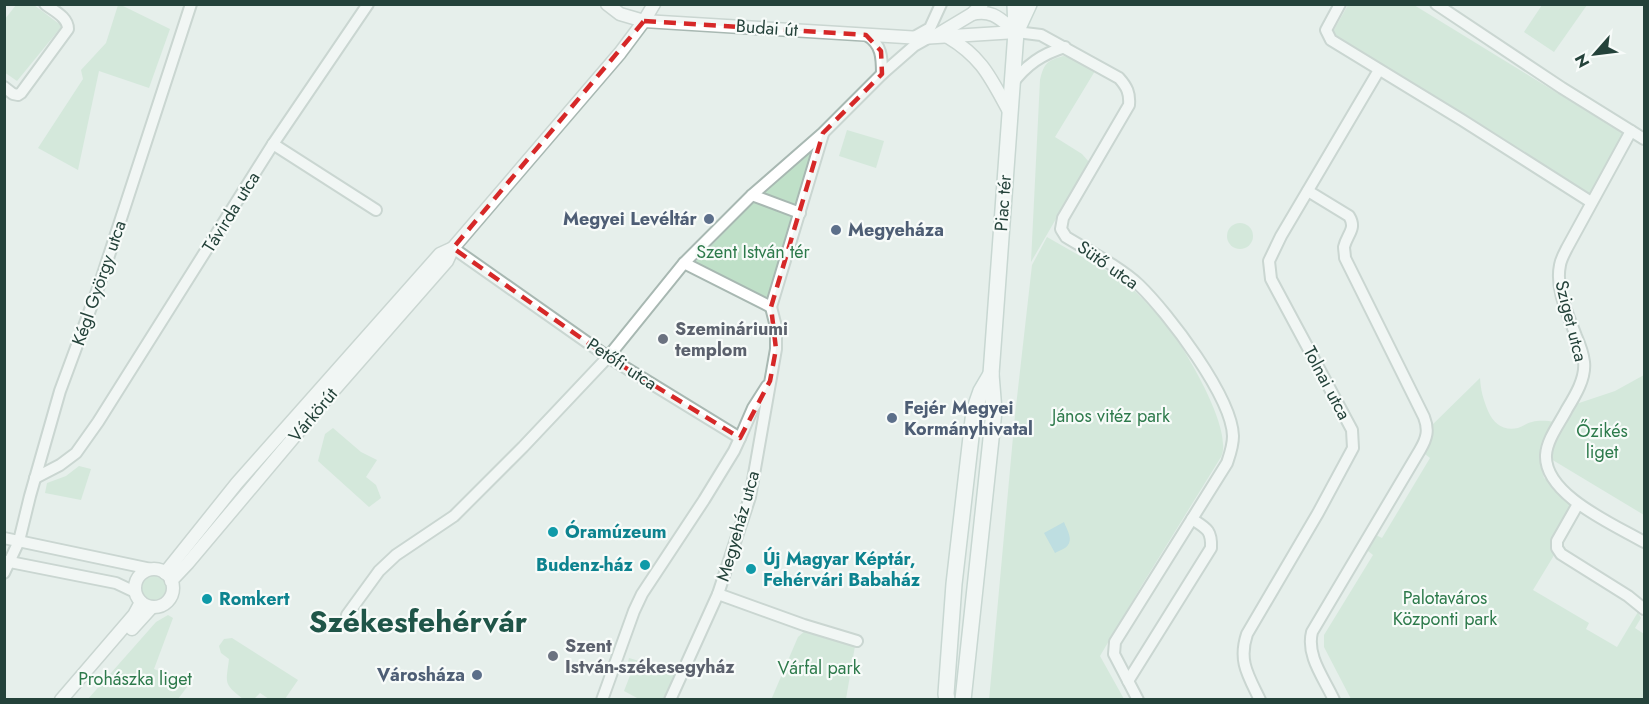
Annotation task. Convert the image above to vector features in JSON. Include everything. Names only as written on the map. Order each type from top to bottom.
[{"type":"main road","points":[[1015,4],[1016,32]]},
{"type":"main road","points":[[1016,32],[1029,4]]},
{"type":"main road","name":"Piac tér","points":[[963,699],[994,411],[991,374],[1016,32]]},
{"type":"main road","name":"Piac tér","points":[[947,699],[954,584],[974,411],[981,391],[991,374]]},
{"type":"street","points":[[4,87],[13,94],[21,93],[68,29],[65,20],[45,4]]},
{"type":"street","name":"Kégl György utca","points":[[4,573],[7,561],[19,541],[60,391],[100,283],[191,4]]},
{"type":"street","name":"Távirda utca","points":[[35,478],[60,465],[75,453],[98,422],[273,144],[368,4]]},
{"type":"street","name":"Budai út","points":[[607,4],[620,14],[644,21],[784,28],[913,38],[1016,32]]},
{"type":"street","name":"Várkörút","points":[[143,600],[164,604],[169,599],[172,587],[168,577],[188,563],[321,405],[447,261],[453,248],[620,53],[654,4]]},
{"type":"street","points":[[913,38],[930,28],[941,4]]},
{"type":"street","name":"Budai út","points":[[930,37],[945,31],[972,14],[982,4]]},
{"type":"street","points":[[1340,4],[1326,30],[1331,40],[1591,202]]},
{"type":"street","points":[[1436,4],[1644,139]]},
{"type":"street","points":[[972,14],[984,12],[993,15],[1016,32]]},
{"type":"street","name":"Sütő utca","points":[[1016,32],[1041,35],[1119,78],[1127,86],[1130,96],[1129,105],[1063,218],[1062,231],[1066,237],[1131,278],[1180,333],[1204,367],[1218,393],[1233,436],[1232,450],[1227,463],[1115,642],[1114,654],[1138,699]]},
{"type":"street","points":[[866,35],[874,41],[880,51],[882,74]]},
{"type":"street","points":[[347,615],[379,571],[396,555],[454,521],[608,357],[684,264],[752,195],[823,133],[882,74],[914,46],[930,37]]},
{"type":"street","points":[[946,37],[965,48],[982,65],[1010,113]]},
{"type":"street","points":[[1012,84],[1018,75],[1035,60],[1065,47]]},
{"type":"street","name":"Tolnai utca","points":[[1260,699],[1246,671],[1243,646],[1353,448],[1352,430],[1271,279],[1269,261],[1379,70]]},
{"type":"street","name":"Sziget utca","points":[[1630,131],[1560,264],[1559,286],[1583,353],[1585,366],[1580,385],[1551,437],[1546,456],[1555,484],[1578,504],[1644,542]]},
{"type":"street","points":[[684,264],[771,307],[823,133]]},
{"type":"street","points":[[273,144],[376,210]]},
{"type":"street","points":[[1308,191],[1349,216],[1353,222],[1344,248],[1345,258],[1428,429],[1420,450],[1312,632],[1310,643],[1313,657],[1334,699]]},
{"type":"street","points":[[752,195],[800,213]]},
{"type":"street","name":"Petőfi utca","points":[[453,248],[608,357],[740,438]]},
{"type":"street","name":"Megyeház utca","points":[[670,699],[718,594],[750,497],[776,349],[776,327],[771,307]]},
{"type":"street","points":[[602,699],[642,594],[734,452],[753,408],[770,381]]},
{"type":"street","points":[[1578,504],[1557,541],[1557,548],[1561,554],[1628,596],[1644,609]]},
{"type":"street","points":[[1128,681],[1211,548],[1211,538],[1207,528],[1192,519]]},
{"type":"street","points":[[4,538],[160,570],[168,577]]},
{"type":"street","points":[[7,561],[116,583],[143,600]]},
{"type":"street","name":"Várkörút","points":[[61,699],[134,615],[143,600],[137,580],[145,571],[151,569]]},
{"type":"street","points":[[718,594],[804,625],[857,641]]},
{"type":"street","name":"Várkörút","points":[[69,699],[143,600]]},
{"type":"street","points":[[967,668],[973,699]]},
{"type":"highlighted area","points":[[644,21],[866,35],[881,51],[882,74],[823,133],[771,307],[776,349],[770,381],[740,438],[608,357],[453,248]]},
{"type":"green space","points":[[16,5],[34,5],[62,26],[17,81],[4,72],[5,19]]},
{"type":"green space","points":[[118,5],[170,29],[149,88],[99,71],[78,170],[38,148],[83,79],[81,70],[106,43]]},
{"type":"green space","points":[[1348,5],[1414,5],[1624,134],[1589,196],[1332,33]]},
{"type":"green space","points":[[1542,5],[1587,5],[1554,52],[1524,32]]},
{"type":"green space","points":[[1063,56],[1071,57],[1095,71],[1055,137],[1082,154],[1089,162],[1031,262],[1040,80],[1047,64]]},
{"type":"green space","points":[[847,130],[884,141],[876,168],[839,156]]},
{"type":"green space","name":"Szent István tér","points":[[812,148],[818,151],[773,302],[695,262],[755,201]]},
{"type":"green space","points":[[1240,223],[1249,227],[1253,236],[1249,245],[1240,249],[1231,245],[1227,236],[1231,227]]},
{"type":"green space","name":"János vitéz park","points":[[1047,237],[1122,280],[1156,313],[1187,356],[1207,392],[1221,429],[1223,445],[1221,457],[1100,656],[1124,699],[989,700],[1015,415],[1032,265]]},
{"type":"green space","name":"Őzikés liget","points":[[1644,375],[1644,515],[1546,456],[1570,406],[1615,391]]},
{"type":"green space","name":"Palotaváros Központi park","points":[[1480,378],[1482,395],[1488,411],[1500,426],[1513,429],[1535,421],[1555,422],[1543,449],[1544,478],[1555,484],[1578,504],[1553,557],[1533,590],[1589,623],[1586,629],[1617,647],[1638,612],[1641,618],[1635,628],[1644,634],[1644,699],[1351,699],[1324,647],[1324,635],[1373,555],[1363,547],[1374,534],[1382,538],[1430,458],[1420,450],[1428,429]]},
{"type":"green space","points":[[333,428],[361,452],[377,460],[366,477],[376,485],[381,498],[369,507],[318,461],[325,434]]},
{"type":"green space","points":[[79,466],[91,469],[81,500],[45,493],[47,483],[66,476]]},
{"type":"green space","points":[[154,572],[165,577],[170,588],[165,599],[154,604],[143,599],[138,588],[143,577]]},
{"type":"green space","name":"Prohászka liget","points":[[168,615],[173,618],[154,669],[190,683],[178,699],[88,699],[156,622]]},
{"type":"green space","name":"Várfal park","points":[[806,630],[855,646],[846,699],[771,700],[798,637]]},
{"type":"green space","points":[[232,638],[298,680],[285,699],[269,699],[260,693],[254,699],[243,699],[232,690],[227,682],[229,659],[221,653],[219,646],[224,639]]},
{"type":"green space","points":[[629,658],[677,672],[663,699],[639,699],[624,691],[631,673],[626,670]]},
{"type":"water","points":[[1064,522],[1069,542],[1065,548],[1055,553],[1044,533]]},
{"type":"place","name":"Megyei Levéltár","points":[[709,219]]},
{"type":"place","name":"Megyeháza","points":[[836,230]]},
{"type":"place","name":"Szemináriumi templom","points":[[663,339]]},
{"type":"place","name":"Fejér Megyei Kormányhivatal","points":[[892,418]]},
{"type":"place","name":"Óramúzeum","points":[[553,532]]},
{"type":"place","name":"Budenz-ház","points":[[645,565]]},
{"type":"place","name":"Új Magyar Képtár, Fehérvári Babaház","points":[[751,569]]},
{"type":"place","name":"Romkert","points":[[207,599]]},
{"type":"place","name":"Szent István-székesegyház","points":[[553,656]]},
{"type":"place","name":"Városháza","points":[[477,675]]},
{"type":"district","name":"Székesfehérvár","points":[[418,622]]}]
